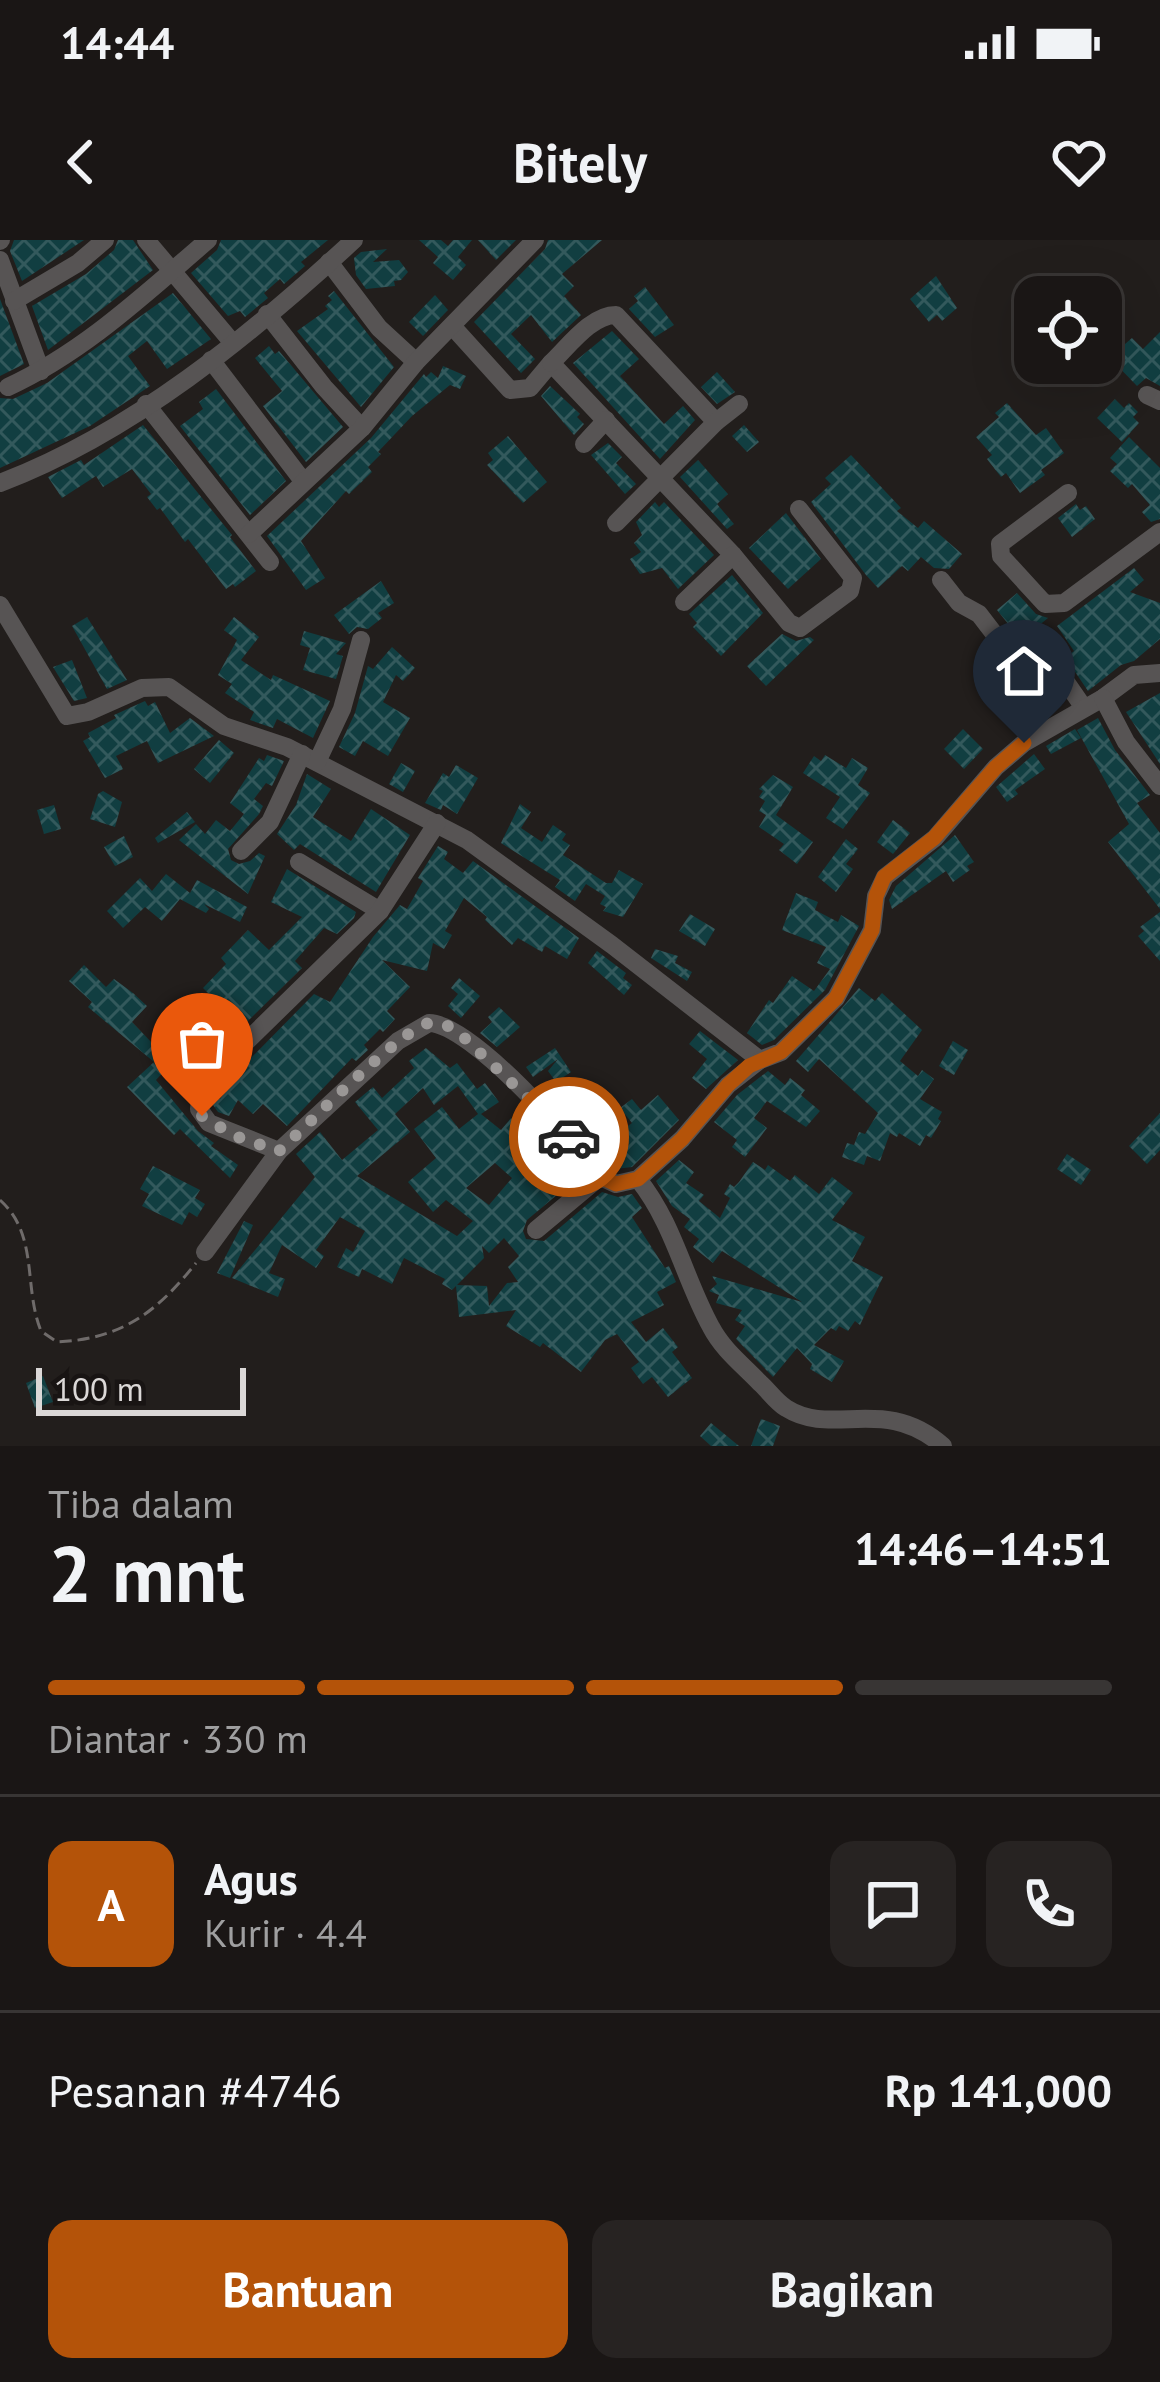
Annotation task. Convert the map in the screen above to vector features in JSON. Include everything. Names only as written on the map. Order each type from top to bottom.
[{"type":"street","points":[[14,301],[78,263],[105,240]]},
{"type":"street","points":[[146,240],[232,342]]},
{"type":"street","points":[[8,387],[41,371],[141,300],[208,240]]},
{"type":"street","points":[[0,483],[56,460],[211,360],[354,240]]},
{"type":"street","points":[[249,534],[362,428],[416,362],[535,240]]},
{"type":"street","points":[[0,260],[41,371]]},
{"type":"street","points":[[329,262],[379,328],[416,362]]},
{"type":"street","points":[[267,314],[362,428]]},
{"type":"street","points":[[453,327],[510,390],[530,388],[594,322],[616,315],[716,422]]},
{"type":"street","points":[[211,360],[303,481]]},
{"type":"street","points":[[551,363],[734,555],[789,623],[805,626],[850,591],[853,578],[799,509]]},
{"type":"street","points":[[146,404],[270,562]]},
{"type":"street","points":[[616,523],[716,422],[740,404]]},
{"type":"street","points":[[584,444],[606,420]]},
{"type":"street","points":[[1068,493],[1000,544],[1001,556],[1045,604],[1064,603],[1160,532]]},
{"type":"street","points":[[684,602],[734,555]]},
{"type":"street","points":[[941,580],[959,602],[979,614],[1012,657],[1037,650],[1050,655],[1084,708]]},
{"type":"street","points":[[0,605],[67,716],[157,685],[178,693],[224,726],[267,737],[437,823],[579,920],[760,1060]]},
{"type":"street","points":[[241,851],[270,822],[342,710],[361,640]]},
{"type":"street","points":[[205,1252],[279,1151],[398,1041],[429,1023],[456,1030],[532,1100],[602,1175],[616,1184],[638,1179],[682,1139],[728,1085],[760,1060],[781,1052],[836,998],[872,930],[876,896],[884,877],[934,838],[996,767],[1024,743],[1134,675],[1160,673]]},
{"type":"street","points":[[1103,698],[1126,742],[1160,786]]},
{"type":"street","points":[[279,1151],[209,1123],[199,1109],[202,1084],[380,911],[437,823]]},
{"type":"street","points":[[298,862],[380,911]]},
{"type":"street","points":[[536,1229],[602,1175]]},
{"type":"street","points":[[638,1179],[668,1224],[711,1327],[780,1405],[806,1417],[893,1418],[943,1446]]},
{"type":"path","points":[[0,1199],[26,1236],[41,1331],[57,1342],[140,1320],[205,1252]]},
{"type":"building","points":[[14,240],[84,240],[22,281],[10,251]]},
{"type":"building","points":[[118,240],[133,240],[153,270],[48,350],[32,306],[86,274],[114,250]]},
{"type":"building","points":[[221,240],[328,240],[284,284],[280,279],[264,293],[268,298],[245,317],[240,311],[228,316],[191,273],[217,250]]},
{"type":"building","points":[[419,240],[441,240],[448,246],[453,240],[472,240],[458,257],[466,265],[453,280],[433,263],[438,257]]},
{"type":"building","points":[[478,240],[516,240],[496,260]]},
{"type":"building","points":[[548,240],[602,240],[562,274],[574,286],[564,296],[581,315],[552,342],[531,315],[511,334],[535,359],[521,373],[474,322],[545,249]]},
{"type":"building","points":[[387,249],[373,262],[399,260],[408,272],[394,281],[395,286],[366,289],[356,275],[354,258],[361,252]]},
{"type":"building","points":[[936,276],[957,308],[942,321],[937,315],[929,322],[910,299]]},
{"type":"building","points":[[645,287],[674,325],[655,337],[629,309],[638,301],[634,296]]},
{"type":"building","points":[[334,291],[394,367],[361,407],[297,331],[328,309],[325,306],[332,300],[328,296]]},
{"type":"building","points":[[173,293],[211,339],[167,369],[147,341],[128,356],[150,386],[90,426],[0,468],[0,398],[13,399],[47,383]]},
{"type":"building","points":[[435,295],[448,310],[423,336],[409,322]]},
{"type":"building","points":[[0,299],[24,364],[0,376]]},
{"type":"building","points":[[612,331],[639,359],[620,376],[664,424],[683,406],[695,420],[660,459],[573,363]]},
{"type":"building","points":[[1160,332],[1160,386],[1146,378],[1137,386],[1122,370],[1122,341],[1125,344],[1132,338],[1143,349]]},
{"type":"building","points":[[269,346],[275,354],[279,351],[343,427],[306,462],[263,406],[282,391],[255,358]]},
{"type":"building","points":[[443,366],[466,376],[460,389],[450,385],[412,416],[378,452],[381,454],[368,467],[372,472],[349,494],[346,491],[301,541],[325,578],[306,590],[267,536],[371,438],[424,374],[431,372],[438,378]]},
{"type":"building","points":[[717,372],[735,392],[717,404],[701,387]]},
{"type":"building","points":[[550,386],[580,414],[577,417],[584,424],[574,435],[541,396]]},
{"type":"building","points":[[216,389],[286,481],[250,515],[180,426],[203,409],[199,402]]},
{"type":"building","points":[[1115,399],[1138,412],[1133,417],[1139,423],[1122,442],[1097,418]]},
{"type":"building","points":[[1007,403],[1036,435],[1046,428],[1064,453],[1020,493],[1006,473],[1001,477],[987,459],[992,455],[976,437]]},
{"type":"building","points":[[143,425],[256,571],[235,587],[226,589],[188,539],[185,542],[157,510],[132,469],[103,487],[96,476],[62,498],[48,477],[81,460],[84,465]]},
{"type":"building","points":[[744,425],[759,442],[747,452],[732,436]]},
{"type":"building","points":[[508,436],[547,482],[523,503],[487,465],[493,460],[488,453]]},
{"type":"building","points":[[1129,437],[1160,468],[1160,519],[1151,522],[1142,512],[1150,505],[1132,484],[1128,488],[1110,471],[1117,464],[1110,458]]},
{"type":"building","points":[[608,443],[622,457],[616,463],[636,484],[625,494],[591,455]]},
{"type":"building","points":[[851,455],[901,508],[897,511],[918,528],[924,521],[962,554],[949,569],[934,568],[921,557],[908,571],[902,566],[878,588],[866,575],[811,502],[831,484],[825,478]]},
{"type":"building","points":[[698,460],[728,494],[717,504],[734,524],[727,529],[680,477]]},
{"type":"building","points":[[655,502],[659,507],[664,502],[714,555],[678,589],[662,568],[640,574],[630,559],[641,552],[634,543],[642,535],[636,522]]},
{"type":"building","points":[[1076,504],[1080,510],[1086,506],[1095,519],[1072,537],[1058,518]]},
{"type":"building","points":[[786,513],[821,559],[788,589],[749,548]]},
{"type":"building","points":[[1134,568],[1144,580],[1130,592],[1160,603],[1160,639],[1088,691],[1065,657],[1074,651],[1057,626]]},
{"type":"building","points":[[732,575],[763,613],[721,656],[693,627],[697,623],[689,614]]},
{"type":"building","points":[[381,581],[394,603],[378,613],[382,618],[368,629],[357,627],[349,634],[334,615]]},
{"type":"building","points":[[1017,593],[1036,614],[1048,618],[1021,640],[997,610]]},
{"type":"building","points":[[87,617],[127,680],[107,689],[72,626]]},
{"type":"building","points":[[234,617],[259,637],[241,660],[271,680],[273,675],[330,701],[313,738],[277,719],[273,728],[250,720],[254,712],[225,693],[232,684],[218,675],[237,640],[224,630]]},
{"type":"building","points":[[304,631],[346,643],[336,654],[343,656],[336,679],[303,670],[310,648],[300,645]]},
{"type":"building","points":[[782,634],[796,641],[814,640],[766,686],[747,666]]},
{"type":"building","points":[[392,647],[415,668],[403,681],[396,675],[383,702],[410,718],[388,756],[363,741],[355,756],[339,747],[355,713],[368,666],[373,669]]},
{"type":"building","points":[[72,660],[87,698],[74,701],[53,667]]},
{"type":"building","points":[[1038,665],[1063,701],[1061,706],[1041,718],[1033,704],[1010,718],[997,696],[1025,680],[1022,675],[1028,667]]},
{"type":"building","points":[[1160,693],[1160,764],[1126,712]]},
{"type":"building","points":[[145,701],[148,706],[155,702],[170,733],[190,718],[214,736],[158,763],[147,741],[116,756],[123,769],[105,778],[83,741],[114,715]]},
{"type":"building","points":[[1098,718],[1115,750],[1150,795],[1137,803],[1160,833],[1160,909],[1108,842],[1129,824],[1077,730]]},
{"type":"building","points":[[963,729],[983,749],[964,769],[944,749]]},
{"type":"building","points":[[1075,729],[1081,738],[1051,754],[1046,746]]},
{"type":"building","points":[[219,740],[234,753],[210,783],[194,769]]},
{"type":"building","points":[[1034,754],[1045,769],[1015,790],[1018,794],[1007,802],[996,787]]},
{"type":"building","points":[[267,755],[284,761],[272,786],[266,783],[254,799],[263,806],[259,814],[228,849],[231,860],[239,864],[259,853],[265,856],[248,894],[179,840],[196,824],[205,834],[216,820],[230,831],[244,814],[230,803],[259,758],[264,761]]},
{"type":"building","points":[[825,755],[846,768],[852,758],[868,768],[858,785],[870,793],[843,829],[826,818],[840,797],[803,773],[814,756],[821,761]]},
{"type":"building","points":[[401,763],[415,771],[403,792],[389,784]]},
{"type":"building","points":[[456,765],[478,778],[457,814],[443,805],[441,810],[425,803],[443,773],[449,777]]},
{"type":"building","points":[[307,774],[331,789],[313,817],[351,841],[371,809],[410,835],[376,892],[300,844],[294,850],[277,834],[296,805]]},
{"type":"building","points":[[773,775],[793,787],[776,815],[813,842],[797,864],[779,850],[784,844],[759,827],[766,815],[759,811],[765,801],[759,789]]},
{"type":"building","points":[[103,791],[122,802],[115,827],[90,819]]},
{"type":"building","points":[[520,804],[531,812],[521,828],[542,842],[553,825],[566,834],[562,840],[570,845],[563,855],[606,883],[612,883],[619,870],[643,884],[623,917],[603,911],[606,907],[600,904],[605,896],[586,884],[575,901],[555,887],[560,880],[501,843]]},
{"type":"building","points":[[54,805],[61,829],[44,834],[37,810]]},
{"type":"building","points":[[187,812],[195,822],[158,843],[155,838]]},
{"type":"building","points":[[893,820],[910,833],[893,854],[877,842]]},
{"type":"building","points":[[955,835],[974,862],[967,866],[970,870],[953,882],[946,871],[892,909],[889,900],[896,886]]},
{"type":"building","points":[[124,836],[133,857],[115,866],[104,847]]},
{"type":"building","points":[[846,839],[858,849],[846,864],[853,869],[836,892],[818,877]]},
{"type":"building","points":[[438,846],[448,852],[444,859],[463,873],[473,861],[579,938],[567,959],[518,938],[512,945],[464,898],[445,931],[452,935],[444,949],[433,943],[427,971],[382,960],[410,987],[387,1011],[395,1019],[287,1126],[263,1104],[253,1114],[238,1100],[229,1116],[218,1112],[214,1096],[220,1099],[247,1062],[314,994],[330,1002],[373,937],[400,905],[407,909],[423,881],[418,878]]},
{"type":"building","points":[[287,869],[356,912],[354,918],[337,934],[324,928],[295,961],[302,968],[198,1070],[181,1053],[156,1080],[198,1131],[214,1143],[211,1146],[238,1165],[230,1178],[180,1129],[174,1135],[127,1087],[154,1062],[88,1007],[92,1002],[69,981],[84,965],[106,987],[114,979],[133,993],[147,1006],[132,1022],[154,1045],[175,1022],[186,1032],[216,1001],[203,988],[226,964],[221,958],[248,930],[269,950],[302,917],[271,902]]},
{"type":"building","points":[[166,874],[190,893],[197,880],[247,907],[240,922],[204,904],[209,909],[206,913],[180,899],[162,921],[145,907],[123,928],[107,911],[140,878],[152,891]]},
{"type":"building","points":[[796,893],[818,902],[815,910],[838,922],[841,915],[859,926],[825,990],[774,1040],[762,1045],[747,1033],[769,1000],[773,1003],[792,976],[814,991],[830,969],[817,963],[826,947],[782,930]]},
{"type":"building","points":[[1160,912],[1160,961],[1138,936],[1144,931],[1140,927]]},
{"type":"building","points":[[690,914],[715,929],[705,946],[679,931]]},
{"type":"building","points":[[655,949],[678,956],[675,963],[692,972],[687,981],[651,958]]},
{"type":"building","points":[[597,951],[626,973],[623,978],[632,985],[624,995],[588,963]]},
{"type":"building","points":[[459,978],[480,996],[461,1018],[448,1006],[458,994],[451,988]]},
{"type":"building","points":[[859,988],[875,1001],[882,993],[922,1030],[900,1061],[918,1076],[922,1070],[934,1079],[920,1099],[942,1112],[931,1138],[926,1135],[920,1146],[890,1133],[880,1161],[867,1156],[864,1165],[842,1157],[847,1143],[854,1145],[859,1132],[865,1134],[878,1113],[819,1059],[808,1072],[796,1061]]},
{"type":"building","points":[[499,1007],[520,1027],[497,1047],[480,1033]]},
{"type":"building","points":[[700,1031],[738,1060],[706,1089],[692,1078],[707,1059],[689,1044]]},
{"type":"building","points":[[953,1041],[968,1050],[954,1075],[939,1066]]},
{"type":"building","points":[[426,1048],[450,1068],[457,1063],[477,1089],[485,1083],[499,1102],[481,1114],[501,1130],[511,1118],[527,1131],[532,1125],[582,1174],[527,1220],[526,1239],[544,1241],[602,1192],[618,1197],[632,1194],[642,1208],[632,1217],[676,1282],[657,1292],[664,1305],[631,1322],[646,1342],[663,1328],[678,1347],[672,1352],[692,1378],[668,1397],[652,1377],[643,1384],[631,1368],[639,1362],[617,1334],[605,1340],[581,1372],[543,1343],[540,1347],[506,1326],[516,1310],[459,1317],[456,1286],[452,1290],[442,1284],[445,1279],[404,1258],[392,1284],[362,1269],[359,1277],[337,1267],[346,1248],[353,1252],[365,1231],[340,1217],[316,1250],[324,1256],[316,1268],[282,1245],[269,1273],[285,1279],[278,1297],[232,1278],[315,1177],[296,1154],[320,1132],[342,1160],[378,1130],[355,1102],[373,1087],[382,1098],[414,1068],[409,1061]],"holes":[[[458,1086],[478,1114],[459,1129],[442,1107],[414,1129],[436,1158],[408,1182],[433,1212],[446,1200],[473,1221],[457,1236],[357,1176],[410,1132],[395,1114],[423,1088],[434,1105]],[[495,1163],[512,1178],[489,1205],[466,1188]],[[504,1238],[519,1256],[508,1267],[518,1282],[507,1283],[489,1306],[487,1286],[457,1285],[484,1258],[482,1246],[489,1253]]]},
{"type":"building","points":[[555,1048],[571,1072],[556,1082],[548,1071],[558,1059],[533,1077],[526,1067]]},
{"type":"building","points":[[768,1071],[785,1085],[790,1078],[820,1111],[806,1127],[767,1101],[754,1118],[767,1128],[745,1157],[732,1147],[737,1140],[714,1122],[737,1095]]},
{"type":"building","points":[[658,1095],[679,1120],[632,1167],[616,1169],[604,1151],[632,1123],[620,1108],[632,1099],[641,1110]]},
{"type":"building","points":[[1160,1113],[1160,1150],[1147,1164],[1129,1146]]},
{"type":"building","points":[[1067,1154],[1091,1170],[1081,1185],[1057,1169]]},
{"type":"building","points":[[679,1160],[694,1172],[686,1183],[704,1195],[699,1201],[720,1218],[730,1198],[724,1194],[753,1162],[765,1170],[768,1165],[790,1181],[795,1175],[819,1194],[832,1177],[853,1193],[832,1220],[865,1237],[852,1261],[883,1277],[860,1325],[855,1321],[848,1331],[831,1328],[814,1345],[844,1361],[832,1382],[810,1369],[812,1364],[797,1348],[773,1377],[736,1339],[745,1326],[735,1320],[742,1310],[716,1303],[719,1295],[709,1291],[717,1284],[712,1276],[802,1302],[722,1251],[713,1263],[693,1247],[699,1239],[684,1227],[690,1219],[672,1206],[656,1181]]},
{"type":"building","points":[[153,1166],[200,1190],[195,1198],[205,1204],[197,1217],[189,1212],[182,1225],[142,1206],[149,1194],[140,1189]]},
{"type":"building","points":[[244,1221],[253,1225],[230,1278],[217,1273]]},
{"type":"building","points":[[43,1376],[53,1402],[35,1408],[26,1383]]},
{"type":"building","points":[[761,1419],[780,1426],[773,1446],[751,1446]]},
{"type":"building","points":[[711,1423],[739,1446],[711,1446],[700,1436]]},
{"type":"way so far","points":[[202,1116],[235,1136],[279,1151],[398,1041],[429,1023],[440,1023],[456,1030],[569,1137]]},
{"type":"route","points":[[569,1137],[603,1178],[616,1184],[638,1179],[682,1139],[728,1085],[749,1066],[781,1052],[836,998],[872,930],[876,896],[884,877],[934,838],[996,767],[1024,743]]}]
